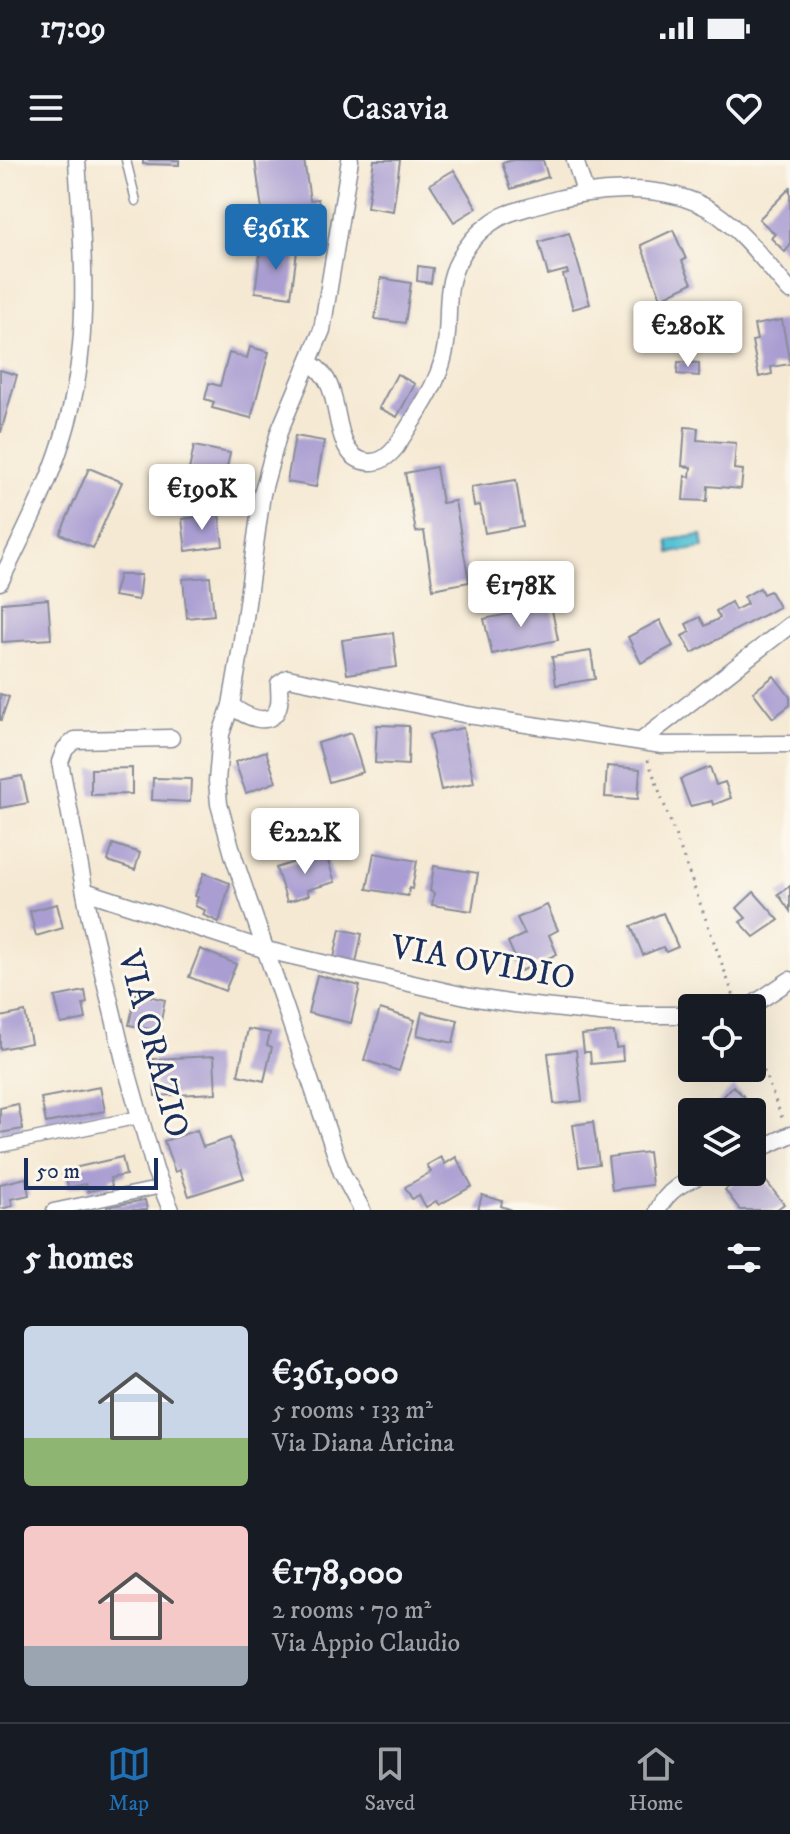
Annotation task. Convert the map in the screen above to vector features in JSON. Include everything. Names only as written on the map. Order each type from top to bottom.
[{"type":"street","points":[[0,582],[33,513],[58,450],[75,391],[82,295],[77,160]]},
{"type":"street","points":[[350,160],[323,324],[310,363],[279,432],[265,478],[231,705],[218,752],[217,781],[219,804],[234,858],[342,1173],[362,1210]]},
{"type":"street","points":[[575,160],[585,192]]},
{"type":"street","points":[[310,363],[324,374],[332,390],[349,452],[368,462],[386,457],[396,447],[441,367],[446,343],[449,287],[465,250],[480,232],[499,218],[585,192],[650,193],[683,198],[698,204],[739,233],[790,291]]},
{"type":"street","points":[[641,741],[790,625]]},
{"type":"street","points":[[231,705],[249,718],[261,720],[271,717],[279,705],[279,684],[288,678],[468,715],[676,746],[790,744]]},
{"type":"street","name":"VIA ORAZIO","points":[[171,738],[75,740],[61,755],[61,769],[85,891],[124,1060],[171,1210]]},
{"type":"street","name":"VIA ORAZIO","points":[[85,891],[266,950]]},
{"type":"street","name":"VIA OVIDIO","points":[[266,950],[443,991],[515,1004],[619,1015],[678,1015]]},
{"type":"street","points":[[766,996],[790,980]]},
{"type":"street","points":[[0,1146],[140,1117]]},
{"type":"street","points":[[766,1146],[790,1135]]},
{"type":"street","points":[[658,1210],[673,1188],[678,1186]]},
{"type":"street","points":[[53,1210],[162,1187]]},
{"type":"lane","points":[[126,160],[136,201]]},
{"type":"path","points":[[641,741],[733,994]]},
{"type":"path","points":[[766,1076],[790,1135]]},
{"type":"water","points":[[702,535],[704,548],[670,553],[668,540]]},
{"type":"building","points":[[143,160],[179,160],[179,165],[143,164]]},
{"type":"building","points":[[255,160],[304,160],[310,200],[318,199],[321,215],[264,224]]},
{"type":"building","points":[[374,160],[400,160],[393,211],[367,207]]},
{"type":"building","points":[[543,160],[548,177],[511,189],[502,163]]},
{"type":"building","points":[[454,170],[477,208],[454,222],[430,184]]},
{"type":"building","points":[[790,188],[790,246],[785,252],[771,238],[775,234],[759,219]]},
{"type":"building","points":[[673,230],[686,259],[682,261],[692,283],[661,298],[641,245]]},
{"type":"building","points":[[569,233],[590,304],[573,309],[563,275],[568,274],[567,270],[548,275],[539,242]]},
{"type":"building","points":[[261,247],[297,251],[291,297],[255,292]]},
{"type":"building","points":[[418,266],[433,268],[431,283],[417,281]]},
{"type":"building","points":[[381,278],[411,283],[405,323],[375,319]]},
{"type":"building","points":[[782,320],[790,364],[771,367],[772,374],[759,377],[752,341],[757,340],[754,325]]},
{"type":"building","points":[[250,347],[269,352],[251,418],[212,408],[214,402],[205,399],[209,383],[220,386],[229,353],[247,358]]},
{"type":"building","points":[[678,362],[699,363],[699,376],[677,374]]},
{"type":"building","points":[[0,370],[17,375],[1,432],[0,432]]},
{"type":"building","points":[[397,374],[415,384],[397,417],[379,408]]},
{"type":"building","points":[[685,427],[698,428],[697,440],[736,443],[734,469],[743,470],[741,489],[708,486],[707,501],[683,500],[685,476],[690,477],[691,467],[682,466]]},
{"type":"building","points":[[295,436],[324,441],[316,487],[287,482]]},
{"type":"building","points":[[194,446],[230,453],[225,477],[189,470]]},
{"type":"building","points":[[436,467],[442,503],[455,501],[469,582],[433,589],[424,531],[416,532],[405,473]]},
{"type":"building","points":[[89,468],[122,482],[93,548],[60,534]]},
{"type":"building","points":[[516,480],[523,526],[485,533],[480,505],[474,506],[471,487]]},
{"type":"building","points":[[219,514],[223,546],[186,551],[182,519]]},
{"type":"building","points":[[119,575],[141,575],[138,600],[113,596]]},
{"type":"building","points":[[210,577],[214,615],[187,618],[183,579]]},
{"type":"building","points":[[760,588],[763,594],[770,591],[779,607],[692,653],[682,636],[690,632],[686,624],[700,617],[705,626],[720,618],[716,611],[731,602],[735,610],[747,604],[744,597]]},
{"type":"building","points":[[48,599],[51,639],[2,642],[2,603]]},
{"type":"building","points":[[551,605],[558,640],[492,654],[484,619]]},
{"type":"building","points":[[660,620],[673,646],[641,663],[628,637]]},
{"type":"building","points":[[393,633],[397,667],[347,674],[342,640]]},
{"type":"building","points":[[591,651],[595,679],[556,685],[552,657]]},
{"type":"building","points":[[774,676],[790,697],[790,705],[773,718],[753,692]]},
{"type":"building","points":[[0,694],[9,697],[1,720],[0,720]]},
{"type":"building","points":[[377,725],[409,726],[408,765],[375,763]]},
{"type":"building","points":[[463,728],[474,783],[441,790],[429,735]]},
{"type":"building","points":[[351,733],[363,772],[329,782],[318,743]]},
{"type":"building","points":[[266,751],[276,782],[246,793],[235,762]]},
{"type":"building","points":[[607,766],[640,769],[638,799],[605,797]]},
{"type":"building","points":[[710,767],[716,785],[725,782],[731,798],[713,805],[712,801],[690,806],[680,779]]},
{"type":"building","points":[[132,768],[132,794],[91,795],[91,769]]},
{"type":"building","points":[[22,776],[28,803],[0,808],[0,780]]},
{"type":"building","points":[[153,778],[191,779],[190,802],[152,800]]},
{"type":"building","points":[[113,844],[140,853],[135,870],[108,861]]},
{"type":"building","points":[[325,852],[335,882],[307,890],[309,895],[287,902],[276,868]]},
{"type":"building","points":[[374,853],[417,861],[408,896],[367,889]]},
{"type":"building","points":[[434,866],[478,873],[472,911],[432,905],[434,893],[430,891]]},
{"type":"building","points":[[204,873],[230,883],[219,922],[203,915],[205,910],[195,906],[198,897],[195,896]]},
{"type":"building","points":[[790,886],[790,911],[778,894]]},
{"type":"building","points":[[754,892],[779,920],[754,937],[740,922],[746,918],[737,908]]},
{"type":"building","points":[[57,904],[63,928],[36,936],[30,911]]},
{"type":"building","points":[[547,905],[558,930],[549,935],[557,954],[521,971],[508,942],[525,934],[517,918]]},
{"type":"building","points":[[663,913],[678,947],[666,952],[663,947],[643,955],[631,926]]},
{"type":"building","points":[[340,929],[362,934],[356,963],[334,958]]},
{"type":"building","points":[[200,949],[236,964],[225,991],[189,977]]},
{"type":"building","points":[[317,975],[360,986],[351,1023],[308,1013]]},
{"type":"building","points":[[85,991],[87,1003],[83,1004],[86,1019],[61,1024],[55,997]]},
{"type":"building","points":[[136,993],[165,1000],[159,1031],[129,1025]]},
{"type":"building","points":[[380,1009],[415,1020],[399,1071],[364,1060]]},
{"type":"building","points":[[25,1012],[31,1043],[0,1049],[0,1017]]},
{"type":"building","points":[[422,1012],[458,1020],[453,1043],[417,1035]]},
{"type":"building","points":[[248,1029],[270,1033],[267,1045],[272,1047],[264,1081],[238,1075]]},
{"type":"building","points":[[614,1032],[616,1048],[622,1047],[623,1061],[591,1064],[590,1052],[584,1052],[582,1035]]},
{"type":"building","points":[[576,1050],[582,1101],[554,1104],[548,1053]]},
{"type":"building","points":[[214,1056],[216,1093],[155,1096],[153,1059]]},
{"type":"building","points":[[733,1086],[745,1098],[722,1098]]},
{"type":"building","points":[[100,1087],[105,1111],[46,1123],[41,1098]]},
{"type":"building","points":[[18,1104],[23,1129],[0,1133],[0,1108]]},
{"type":"building","points":[[593,1122],[599,1164],[579,1167],[573,1125]]},
{"type":"building","points":[[197,1130],[203,1147],[230,1138],[244,1178],[189,1196],[180,1170],[175,1172],[164,1141]]},
{"type":"building","points":[[648,1152],[652,1185],[612,1190],[608,1157]]},
{"type":"building","points":[[122,1157],[126,1175],[110,1178],[112,1186],[88,1191],[86,1184],[68,1188],[65,1170]]},
{"type":"building","points":[[441,1157],[445,1164],[456,1157],[472,1186],[439,1205],[436,1201],[426,1207],[419,1195],[412,1199],[405,1187],[431,1172],[427,1165]]},
{"type":"building","points":[[26,1178],[29,1195],[11,1199],[13,1206],[0,1209],[0,1184]]},
{"type":"building","points":[[766,1181],[784,1204],[776,1210],[740,1210],[725,1190],[730,1186],[766,1186]]},
{"type":"building","points":[[482,1195],[502,1201],[501,1206],[512,1210],[478,1210]]},
{"type":"building","points":[[145,1200],[147,1210],[108,1210],[107,1207]]}]
